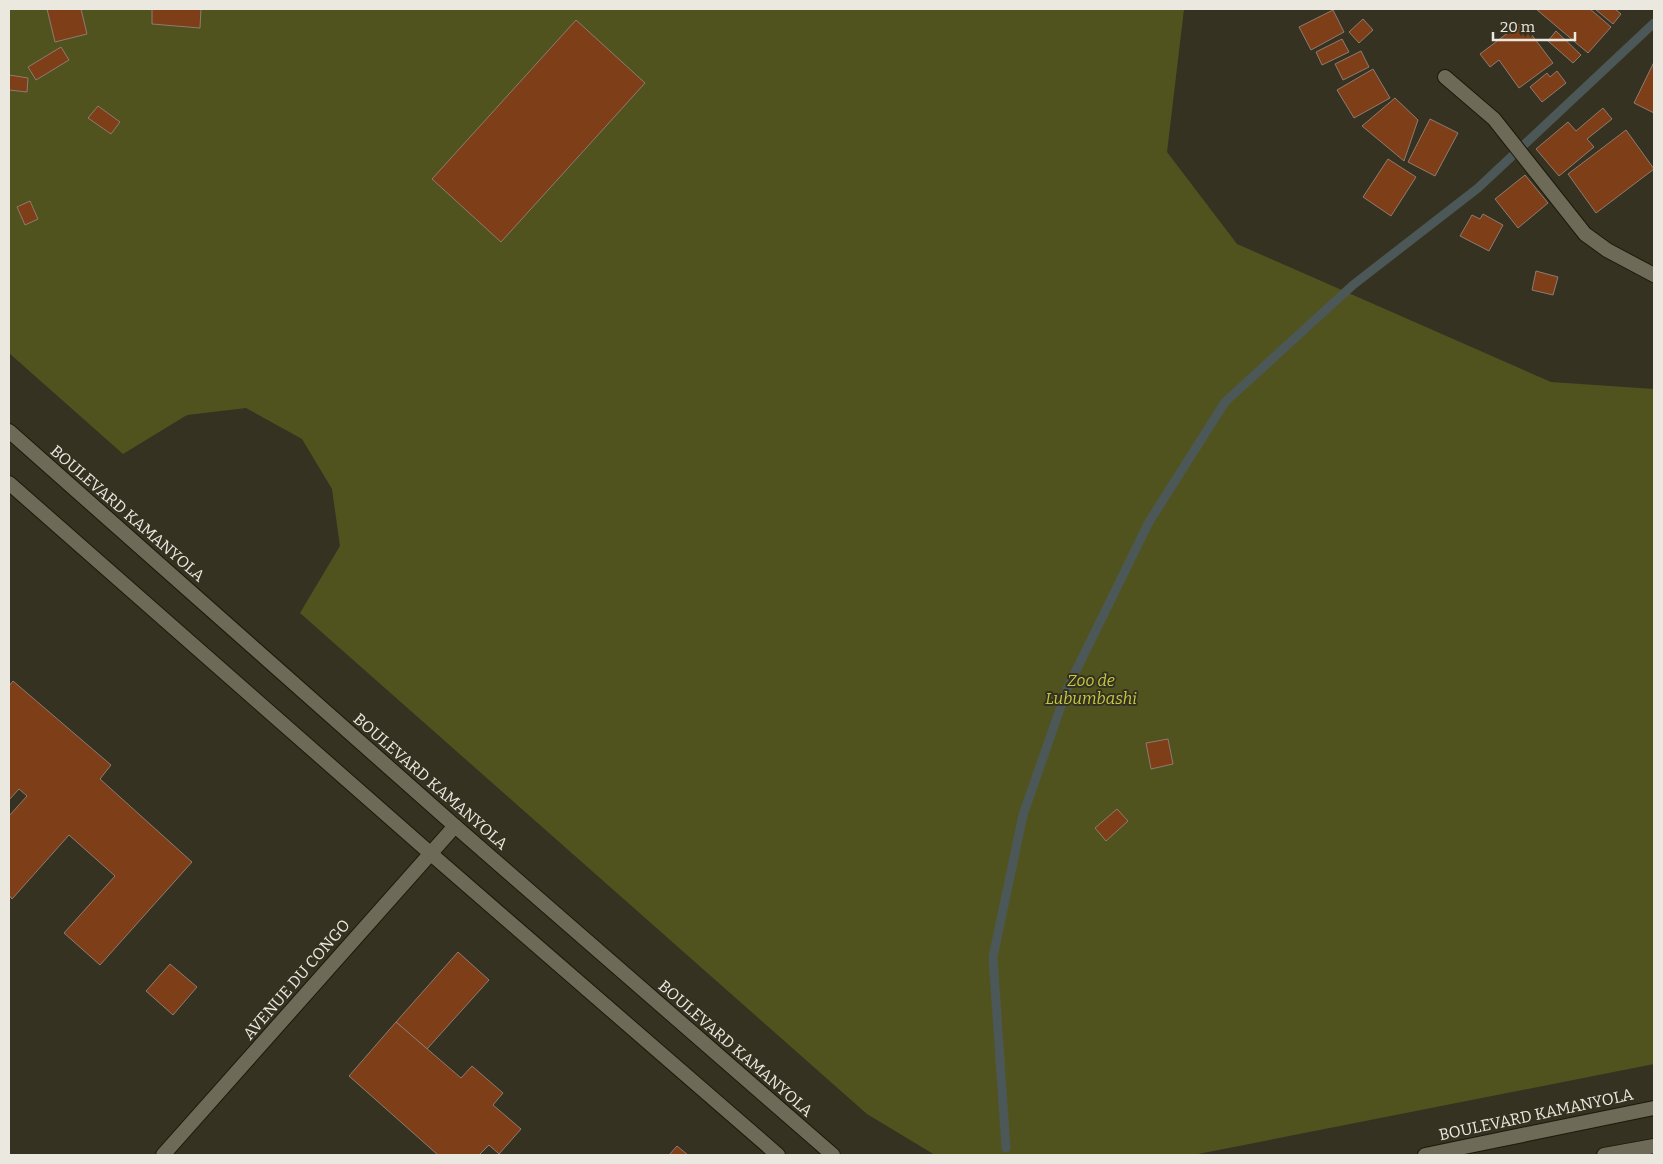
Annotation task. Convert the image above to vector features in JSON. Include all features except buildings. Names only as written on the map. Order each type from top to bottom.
[{"type":"main road","points":[[1445,77],[1494,119],[1585,234],[1607,250],[1654,275]]},
{"type":"main road","name":"BOULEVARD KAMANYOLA","points":[[9,431],[455,826],[833,1155]]},
{"type":"main road","points":[[9,483],[430,853],[778,1155]]},
{"type":"main road","name":"AVENUE DU CONGO","points":[[163,1155],[455,826]]},
{"type":"main road","name":"BOULEVARD KAMANYOLA","points":[[1426,1155],[1654,1108]]},
{"type":"main road","points":[[1604,1155],[1654,1146]]},
{"type":"green space","name":"Zoo de Lubumbashi","points":[[9,9],[1184,9],[1167,152],[1237,244],[1551,382],[1654,389],[1654,1064],[1193,1155],[935,1155],[867,1114],[300,613],[340,546],[332,489],[302,439],[246,408],[187,415],[123,454],[9,353]]},
{"type":"waterway","points":[[1006,1148],[993,957],[1023,815],[1067,689],[1149,522],[1225,402],[1353,285],[1478,188],[1654,23]]}]
